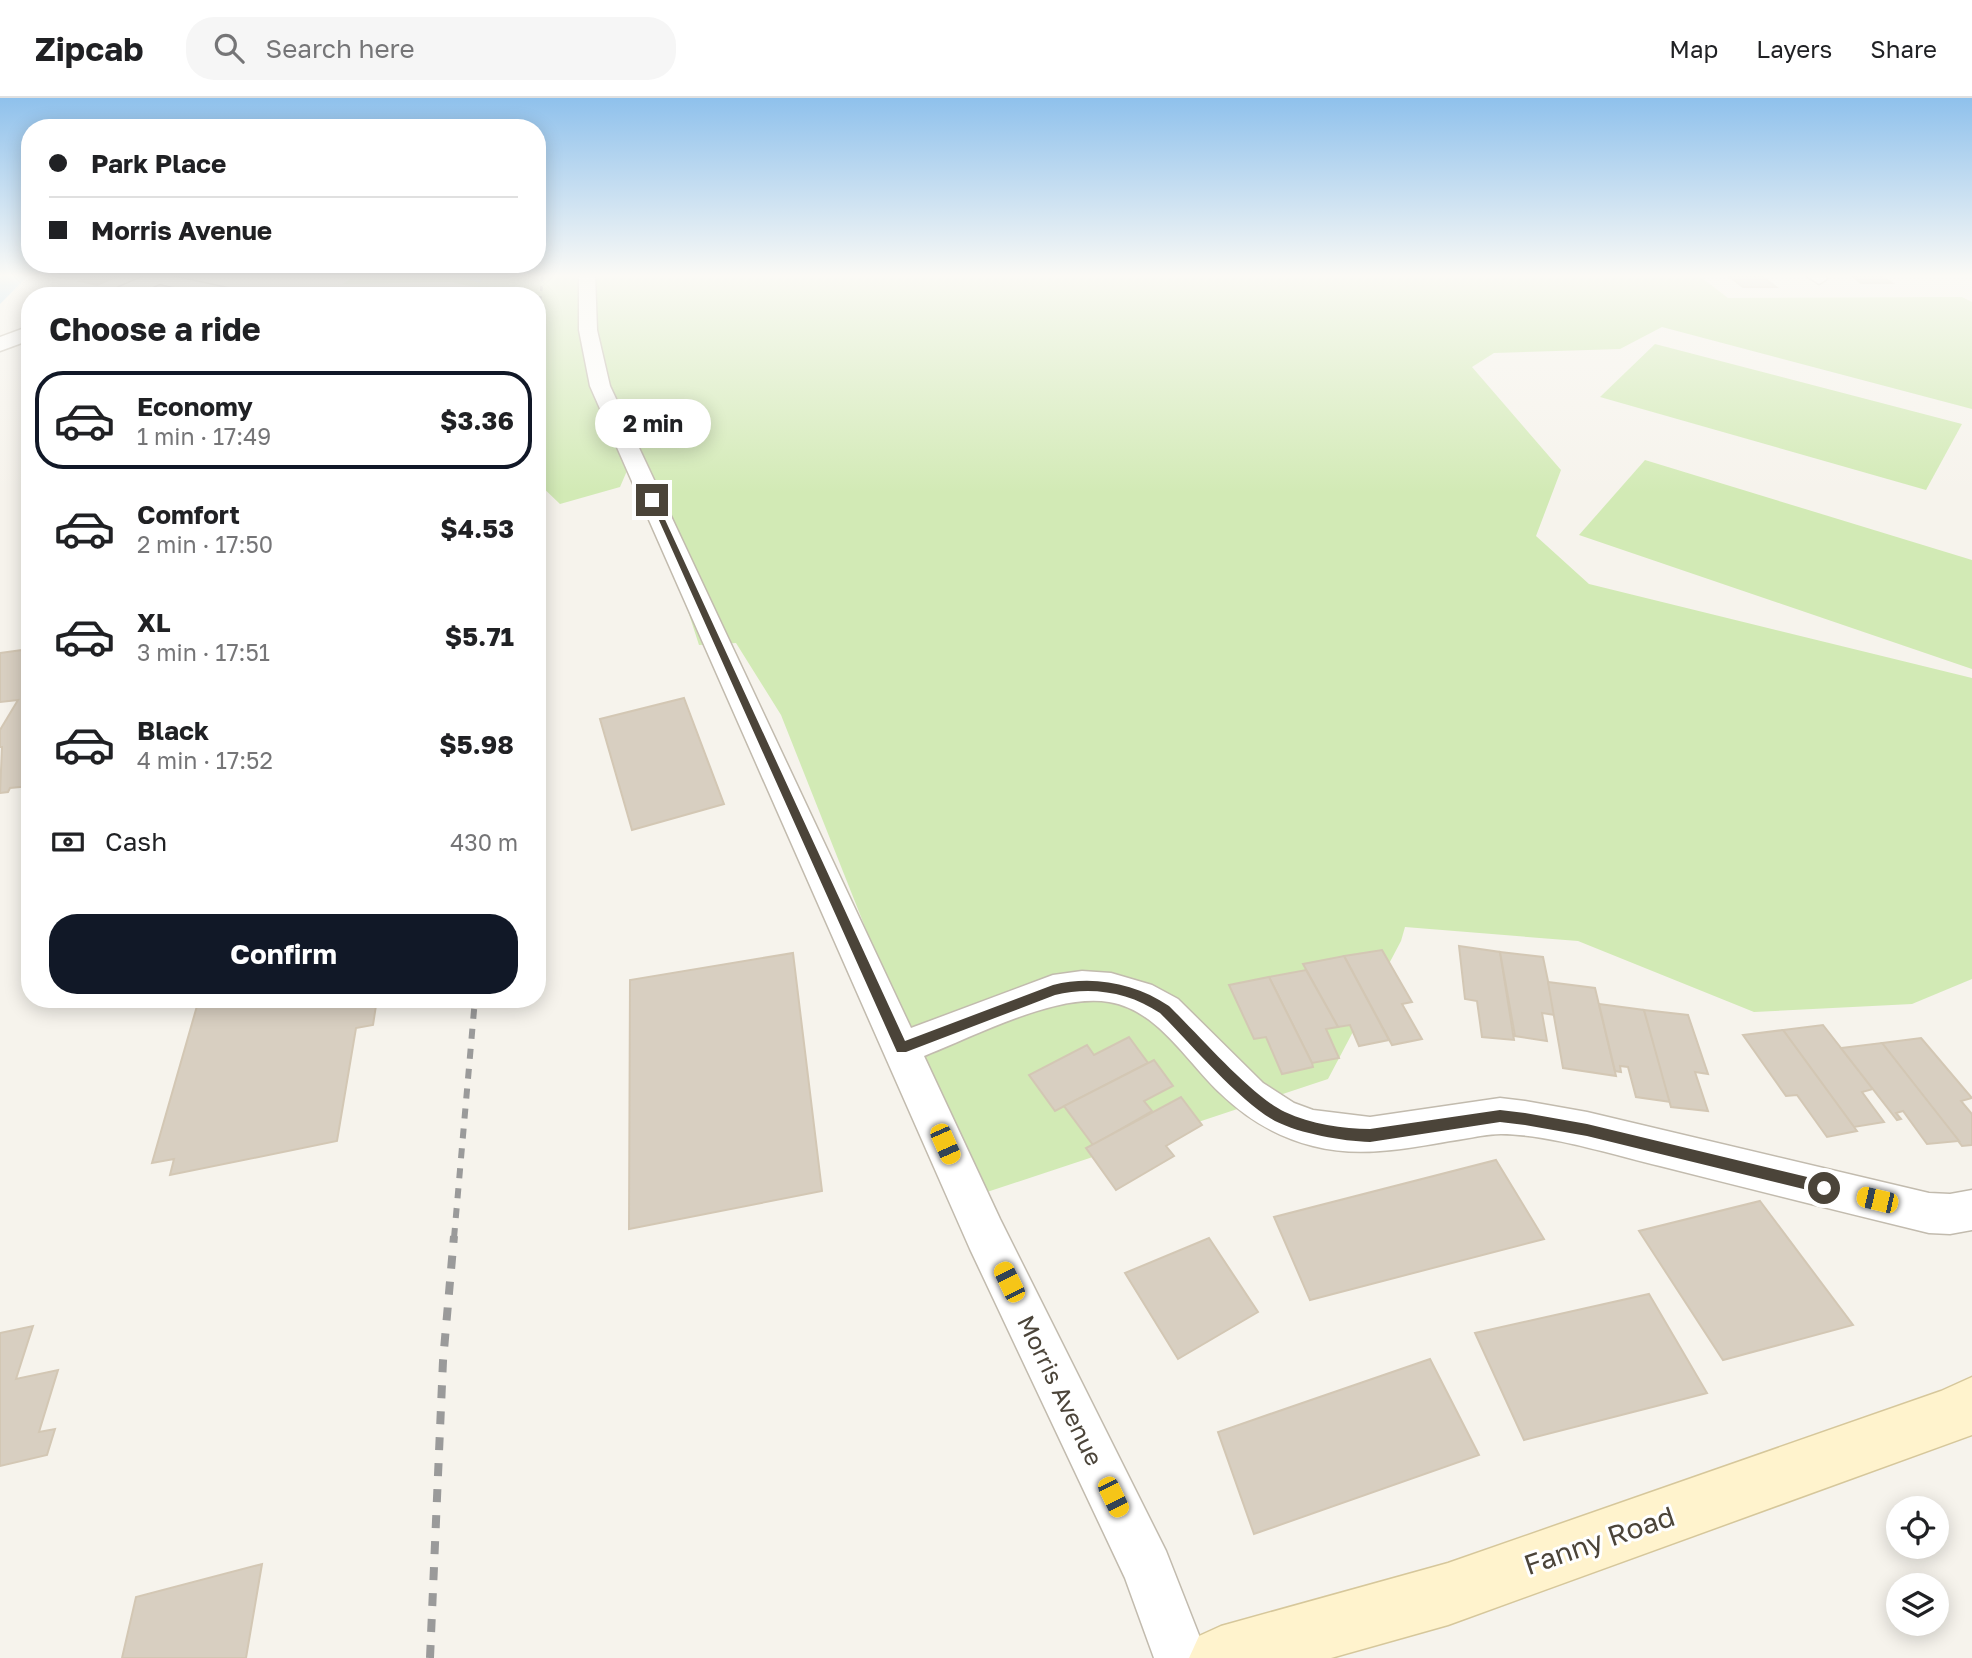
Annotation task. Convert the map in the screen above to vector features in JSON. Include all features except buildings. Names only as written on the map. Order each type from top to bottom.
[{"type":"main road","name":"Fanny Road","points":[[1221,1658],[1447,1594],[1940,1419],[1972,1405]]},
{"type":"street","name":"Morris Avenue","points":[[588,347],[600,386],[985,1234],[1148,1569],[1181,1658]]},
{"type":"street","points":[[901,1048],[1053,990],[1073,985],[1094,985],[1138,994],[1151,1000],[1165,1010],[1256,1100],[1281,1117],[1321,1129],[1349,1135],[1370,1135],[1500,1116],[1525,1119],[1587,1130],[1929,1213],[1950,1214],[1972,1210]]},
{"type":"green space","points":[[546,347],[1624,347],[1494,353],[1472,367],[1561,470],[1536,536],[1589,584],[1972,678],[1972,979],[1912,1004],[1754,1012],[1578,941],[1405,927],[1401,941],[1328,1079],[972,1197],[781,715],[736,643],[699,645],[636,450],[620,487],[560,504],[546,491]]},
{"type":"green space","points":[[1652,347],[1666,347],[1962,424],[1926,490],[1600,397]]},
{"type":"green space","points":[[1737,347],[1972,347],[1972,409]]},
{"type":"green space","points":[[1645,460],[1972,560],[1972,669],[1579,535]]},
{"type":"railway","points":[[454,1238],[474,1008]]},
{"type":"railway","points":[[430,1658],[443,1361],[454,1236]]},
{"type":"route","points":[[652,500],[901,1048],[1053,990],[1073,985],[1094,985],[1138,994],[1151,1000],[1165,1010],[1256,1100],[1281,1117],[1321,1129],[1349,1135],[1370,1135],[1500,1116],[1556,1123],[1824,1188]]}]
